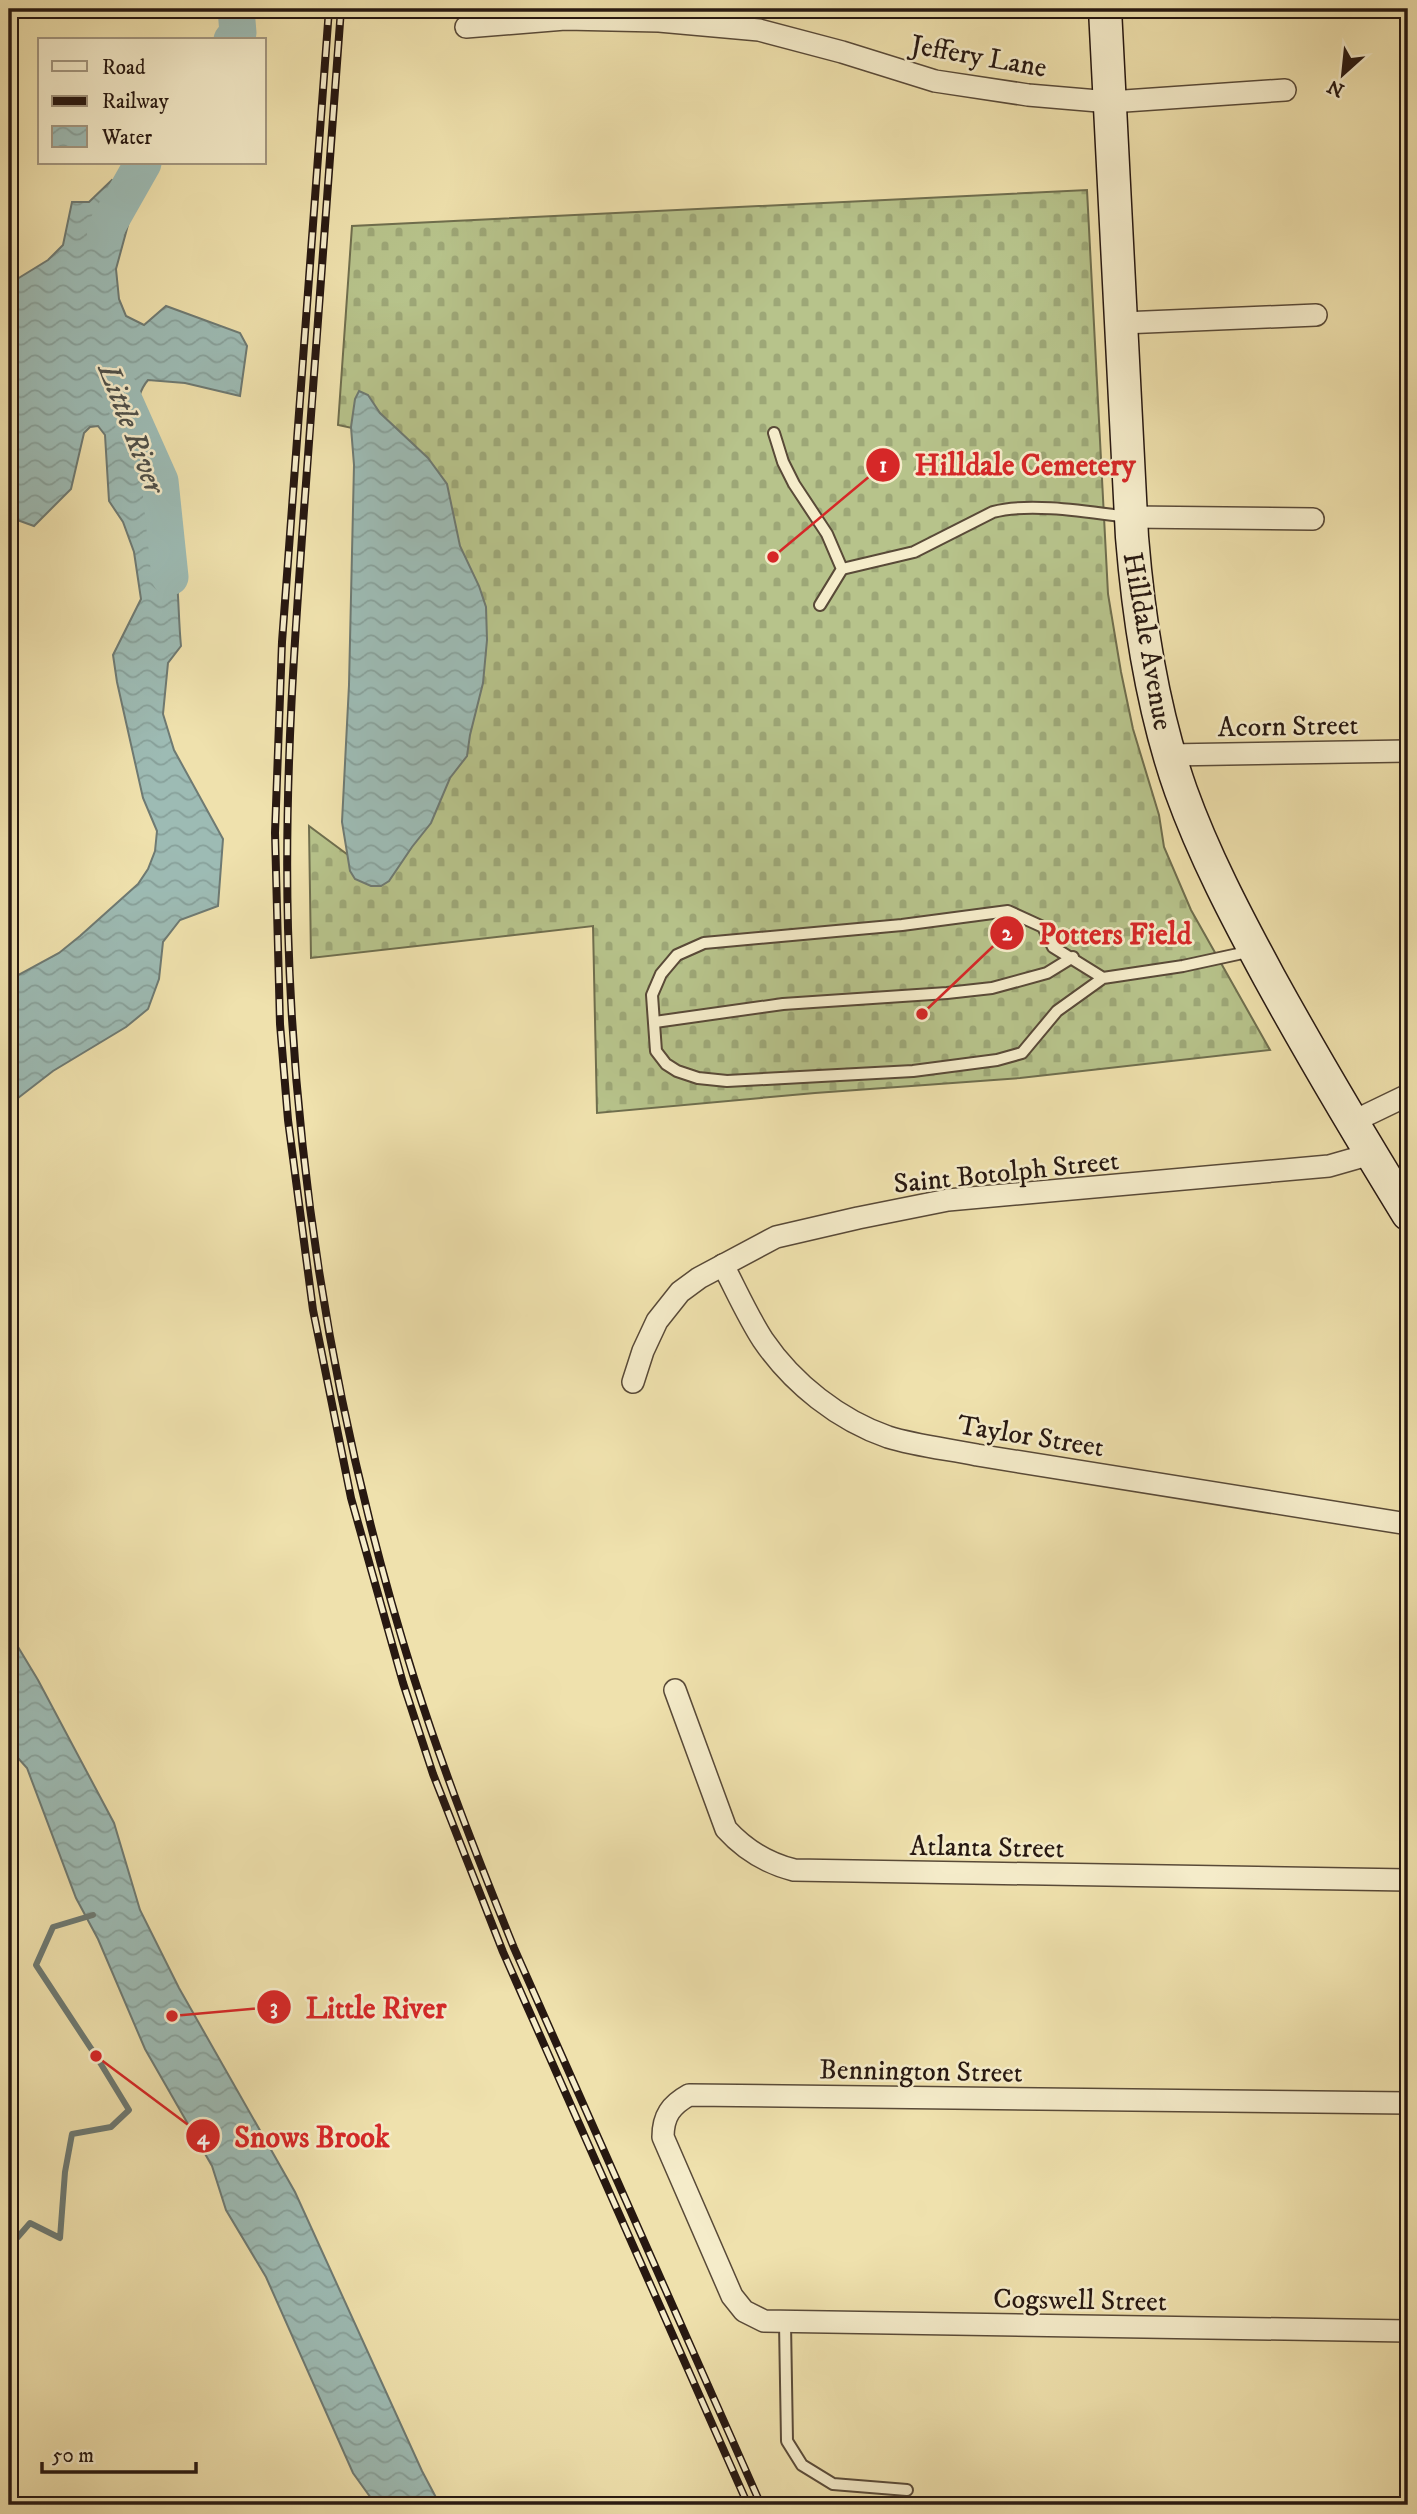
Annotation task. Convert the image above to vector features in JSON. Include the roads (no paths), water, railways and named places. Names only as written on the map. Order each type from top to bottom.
[{"type":"main road","name":"Hilldale Avenue","points":[[1105,9],[1130,517],[1139,616],[1147,666],[1169,754],[1194,827],[1255,951],[1352,1122],[1408,1214]]},
{"type":"street","name":"Jeffery Lane","points":[[466,27],[565,19],[659,22],[759,30],[935,81],[1028,95],[1110,102],[1285,90]]},
{"type":"street","points":[[1122,323],[1316,315]]},
{"type":"street","points":[[1130,517],[1313,519]]},
{"type":"street","name":"Acorn Street","points":[[1169,754],[1408,751]]},
{"type":"street","points":[[1352,1122],[1408,1095]]},
{"type":"street","name":"Saint Botolph Street","points":[[634,1381],[643,1351],[663,1314],[680,1292],[699,1278],[776,1237],[948,1200],[1329,1166],[1371,1153]]},
{"type":"street","name":"Taylor Street","points":[[723,1265],[764,1341],[790,1373],[814,1396],[840,1414],[891,1438],[977,1455],[1408,1524]]},
{"type":"street","name":"Atlanta Street","points":[[675,1690],[726,1829],[753,1854],[774,1865],[794,1870],[1408,1880]]},
{"type":"street","name":"Bennington Street","points":[[752,2316],[744,2311],[732,2296],[663,2137],[663,2123],[668,2112],[677,2102],[690,2095],[1408,2103]]},
{"type":"street","name":"Cogswell Street","points":[[752,2316],[764,2321],[785,2323],[1408,2331]]},
{"type":"lane","points":[[774,433],[783,462],[794,484],[827,534],[842,569]]},
{"type":"lane","points":[[820,605],[842,569],[914,552],[1007,508],[1072,510],[1130,517]]},
{"type":"lane","points":[[1103,978],[1053,947],[1043,927],[1008,911],[902,925],[704,943],[677,955],[661,974],[652,995],[656,1051],[666,1064],[677,1071],[698,1078],[727,1081],[913,1070],[997,1060],[1022,1053],[1057,1011],[1103,978],[1183,966],[1255,951]]},
{"type":"lane","points":[[655,1023],[772,1005],[992,988],[1047,973],[1073,957]]},
{"type":"lane","points":[[785,2323],[787,2441],[802,2465],[833,2484],[907,2490]]},
{"type":"water","points":[[112,180],[131,186],[134,203],[116,269],[119,299],[126,316],[144,325],[166,306],[240,333],[247,346],[240,396],[185,383],[148,380],[139,397],[137,418],[145,465],[169,536],[177,577],[181,646],[168,663],[163,714],[174,750],[223,839],[218,906],[180,920],[163,942],[159,979],[148,1009],[126,1027],[53,1071],[9,1105],[9,980],[59,953],[80,936],[138,884],[155,851],[157,831],[143,798],[113,655],[141,599],[134,552],[123,522],[109,501],[105,435],[98,426],[90,427],[84,433],[71,489],[34,526],[9,517],[9,284],[48,260],[63,245],[72,202],[89,202]]},
{"type":"water","points":[[359,391],[368,395],[380,413],[428,458],[447,484],[460,546],[486,607],[487,640],[483,683],[467,756],[450,778],[431,823],[389,881],[381,886],[371,886],[355,879],[350,871],[342,822],[349,685],[354,465],[351,427],[355,399]]},
{"type":"water","points":[[9,1632],[38,1680],[114,1823],[140,1910],[179,1988],[295,2192],[440,2505],[376,2505],[353,2473],[266,2277],[226,2210],[212,2166],[145,2049],[98,1939],[76,1898],[27,1768],[9,1748]]},
{"type":"waterway","name":"Little River","points":[[234,38],[238,33],[236,9]]},
{"type":"waterway","name":"Little River","points":[[105,230],[142,164]]},
{"type":"waterway","name":"Little River","points":[[119,389],[160,481],[170,577]]},
{"type":"waterway","points":[[9,2241],[17,2238],[30,2223],[60,2238],[65,2172],[72,2134],[111,2127],[129,2110],[36,1965],[53,1927],[93,1915]]},
{"type":"railway","points":[[329,9],[282,642],[275,833],[280,1024],[288,1120],[313,1310],[351,1498],[403,1683],[433,1774],[503,1952],[748,2505]]},
{"type":"railway","points":[[341,9],[291,705],[287,872],[292,1023],[300,1118],[325,1308],[363,1494],[387,1587],[414,1678],[449,1780],[514,1948],[761,2505]]},
{"type":"place","name":"Hilldale Cemetery","points":[[773,557]]},
{"type":"place","name":"Potters Field","points":[[922,1014]]},
{"type":"place","name":"Little River","points":[[172,2016]]},
{"type":"place","name":"Snows Brook","points":[[96,2056]]}]
